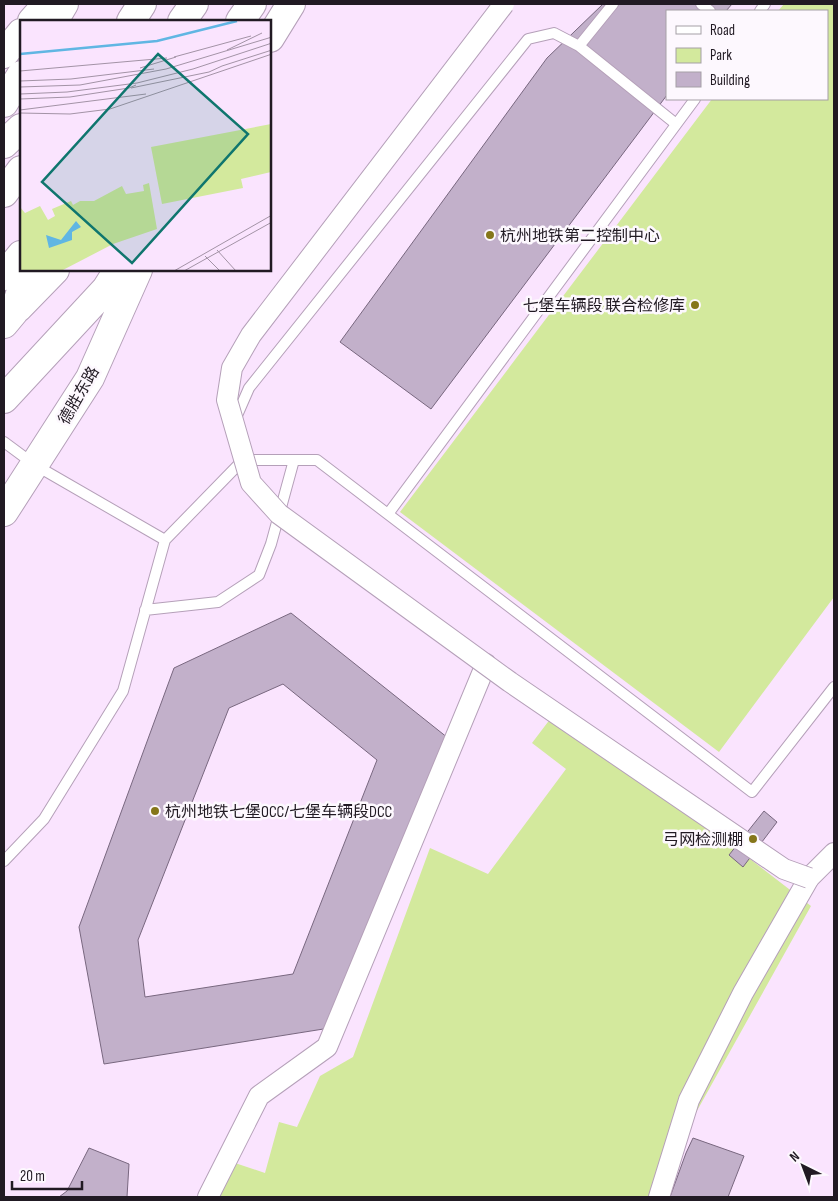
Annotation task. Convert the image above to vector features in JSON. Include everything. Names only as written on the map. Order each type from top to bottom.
[{"type":"main road","points":[[33,20],[47,4]]},
{"type":"main road","points":[[55,20],[64,4]]},
{"type":"main road","points":[[132,20],[142,4]]},
{"type":"main road","points":[[183,20],[194,4]]},
{"type":"main road","points":[[241,20],[252,4]]},
{"type":"main road","points":[[271,36],[291,4]]},
{"type":"main road","points":[[4,54],[20,34]]},
{"type":"main road","points":[[4,103],[20,77]]},
{"type":"main road","points":[[4,144],[20,129]]},
{"type":"main road","points":[[4,193],[20,171]]},
{"type":"main road","points":[[4,276],[20,256]]},
{"type":"main road","points":[[9,318],[28,271]]},
{"type":"main road","points":[[9,318],[54,271]]},
{"type":"main road","points":[[4,399],[106,289],[117,271]]},
{"type":"main road","name":"德胜东路","points":[[4,512],[90,378],[138,271]]},
{"type":"street","points":[[504,4],[251,335],[232,368],[227,400],[251,483],[279,514],[486,664],[784,870],[809,878]]},
{"type":"street","points":[[208,1197],[259,1096],[327,1047],[486,664]]},
{"type":"street","points":[[659,1197],[689,1100],[743,992],[809,878],[834,853]]},
{"type":"lane","points":[[579,46],[613,4]]},
{"type":"lane","points":[[242,460],[229,434],[249,388],[528,38],[554,33],[579,46],[676,124]]},
{"type":"lane","points":[[388,514],[694,100]]},
{"type":"lane","points":[[4,442],[34,465],[165,540]]},
{"type":"lane","points":[[4,861],[44,819],[123,692],[165,540],[242,460],[316,460],[752,792],[834,687]]},
{"type":"lane","points":[[145,610],[218,602],[259,575],[272,544],[294,460]]},
{"type":"green space","name":"七堡车辆段 联合检修库","points":[[784,4],[834,4],[834,597],[719,752],[400,512],[711,100],[828,100],[828,10],[779,10]]},
{"type":"green space","points":[[557,710],[811,906],[649,1197],[217,1197],[232,1162],[265,1173],[279,1122],[297,1127],[320,1076],[353,1057],[430,848],[488,874],[566,769],[532,743]]},
{"type":"building","name":"杭州地铁第二控制中心","points":[[603,4],[732,4],[727,10],[666,10],[666,96],[431,409],[340,342],[547,58]]},
{"type":"building","name":"杭州地铁七堡OCC/七堡车辆段DCC","points":[[291,613],[448,738],[336,1027],[104,1064],[79,927],[174,668]],"holes":[[[283,684],[377,760],[293,974],[145,997],[138,940],[229,708]]]},
{"type":"building","name":"弓网检测棚","points":[[764,811],[777,822],[743,867],[729,855]]},
{"type":"building","points":[[693,1138],[744,1156],[728,1197],[670,1197]]},
{"type":"building","points":[[89,1148],[129,1164],[127,1197],[59,1197],[67,1191]]},
{"type":"place","name":"杭州地铁第二控制中心","points":[[490,235]]},
{"type":"place","name":"七堡车辆段 联合检修库","points":[[695,305]]},
{"type":"place","name":"杭州地铁七堡OCC/七堡车辆段DCC","points":[[155,811]]},
{"type":"place","name":"弓网检测棚","points":[[753,839]]}]
